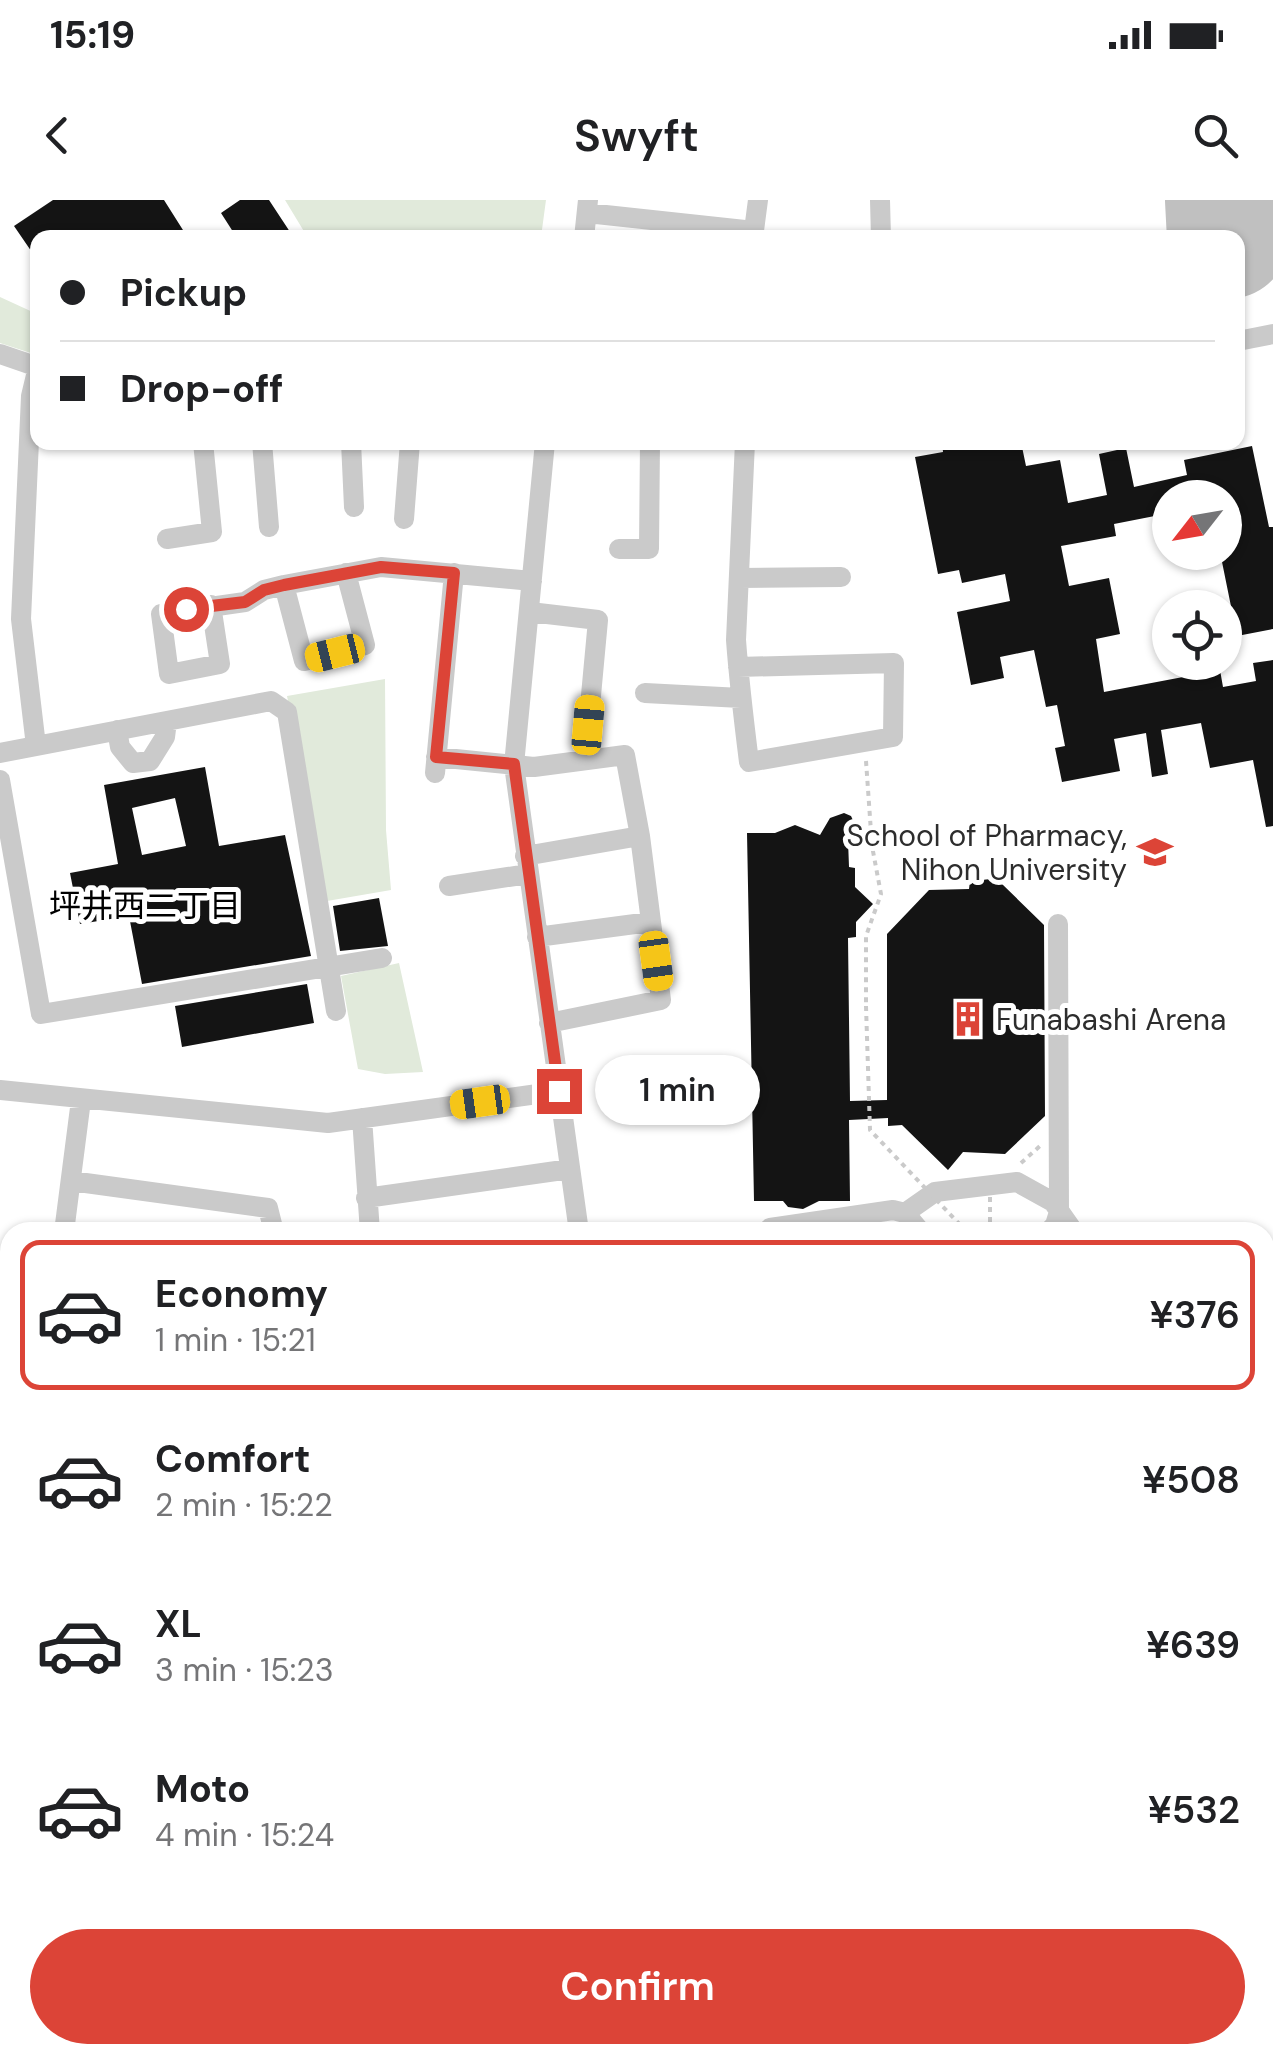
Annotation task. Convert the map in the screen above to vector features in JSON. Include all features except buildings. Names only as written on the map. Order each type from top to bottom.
[{"type":"street","points":[[754,230],[758,200]]},
{"type":"street","points":[[880,200],[881,230]]},
{"type":"street","points":[[588,207],[729,230]]},
{"type":"street","points":[[1245,340],[1273,334]]},
{"type":"street","points":[[0,354],[30,364]]},
{"type":"street","points":[[30,413],[21,618],[36,746]]},
{"type":"street","points":[[167,539],[212,532],[204,450]]},
{"type":"street","points":[[263,450],[268,528]]},
{"type":"street","points":[[351,450],[354,507]]},
{"type":"street","points":[[404,519],[409,450]]},
{"type":"street","points":[[545,450],[514,764],[578,1222]]},
{"type":"street","points":[[620,549],[649,548],[650,450]]},
{"type":"street","points":[[738,667],[894,663],[893,736],[749,762],[741,698],[738,667],[736,640],[745,450]]},
{"type":"street","points":[[211,605],[245,602],[264,590],[381,567],[532,581]]},
{"type":"street","points":[[284,585],[304,660],[365,645],[346,573]]},
{"type":"street","points":[[454,573],[436,765],[514,764],[534,768],[624,755],[640,836],[662,1000],[549,1024]]},
{"type":"street","points":[[740,578],[841,577]]},
{"type":"street","points":[[530,612],[598,620],[585,760]]},
{"type":"street","points":[[645,693],[741,698]]},
{"type":"street","points":[[0,753],[271,701],[286,712],[336,1011]]},
{"type":"street","points":[[117,730],[120,747],[133,763],[150,761],[165,738],[167,721]]},
{"type":"street","points":[[0,780],[42,1014],[382,958]]},
{"type":"street","points":[[449,886],[640,836]]},
{"type":"street","points":[[537,937],[650,922]]},
{"type":"street","points":[[1056,1222],[1059,1212],[1058,924]]},
{"type":"street","points":[[0,1090],[328,1124],[559,1091]]},
{"type":"street","points":[[65,1222],[81,1100]]},
{"type":"street","points":[[362,1118],[369,1222]]},
{"type":"street","points":[[366,1198],[570,1169]]},
{"type":"street","points":[[71,1181],[268,1208],[272,1222]]},
{"type":"street","points":[[905,1213],[936,1192],[1017,1182],[1045,1196],[1066,1222]]},
{"type":"street","points":[[811,1222],[893,1210],[905,1213],[912,1222]]},
{"type":"path","points":[[864,742],[872,846],[881,894],[866,936],[870,1130],[957,1222]]},
{"type":"path","points":[[990,1174],[990,1222]]},
{"type":"green space","points":[[285,200],[546,200],[542,230],[303,230]]},
{"type":"green space","points":[[0,297],[30,311],[30,353],[0,343]]},
{"type":"green space","points":[[385,679],[386,830],[391,890],[327,901],[287,696]]},
{"type":"green space","points":[[399,963],[423,1072],[385,1074],[358,1069],[341,976]]},
{"type":"runway","points":[[1226,200],[1228,230]]},
{"type":"place","name":"School of Pharmacy, Nihon University","points":[[1155,852]]},
{"type":"place","name":"Funabashi Arena","points":[[968,1019]]},
{"type":"district","name":"坪井西二丁目","points":[[145,906]]},
{"type":"route","points":[[186,609],[245,602],[264,590],[381,567],[454,573],[436,757],[514,764],[559,1091]]}]
